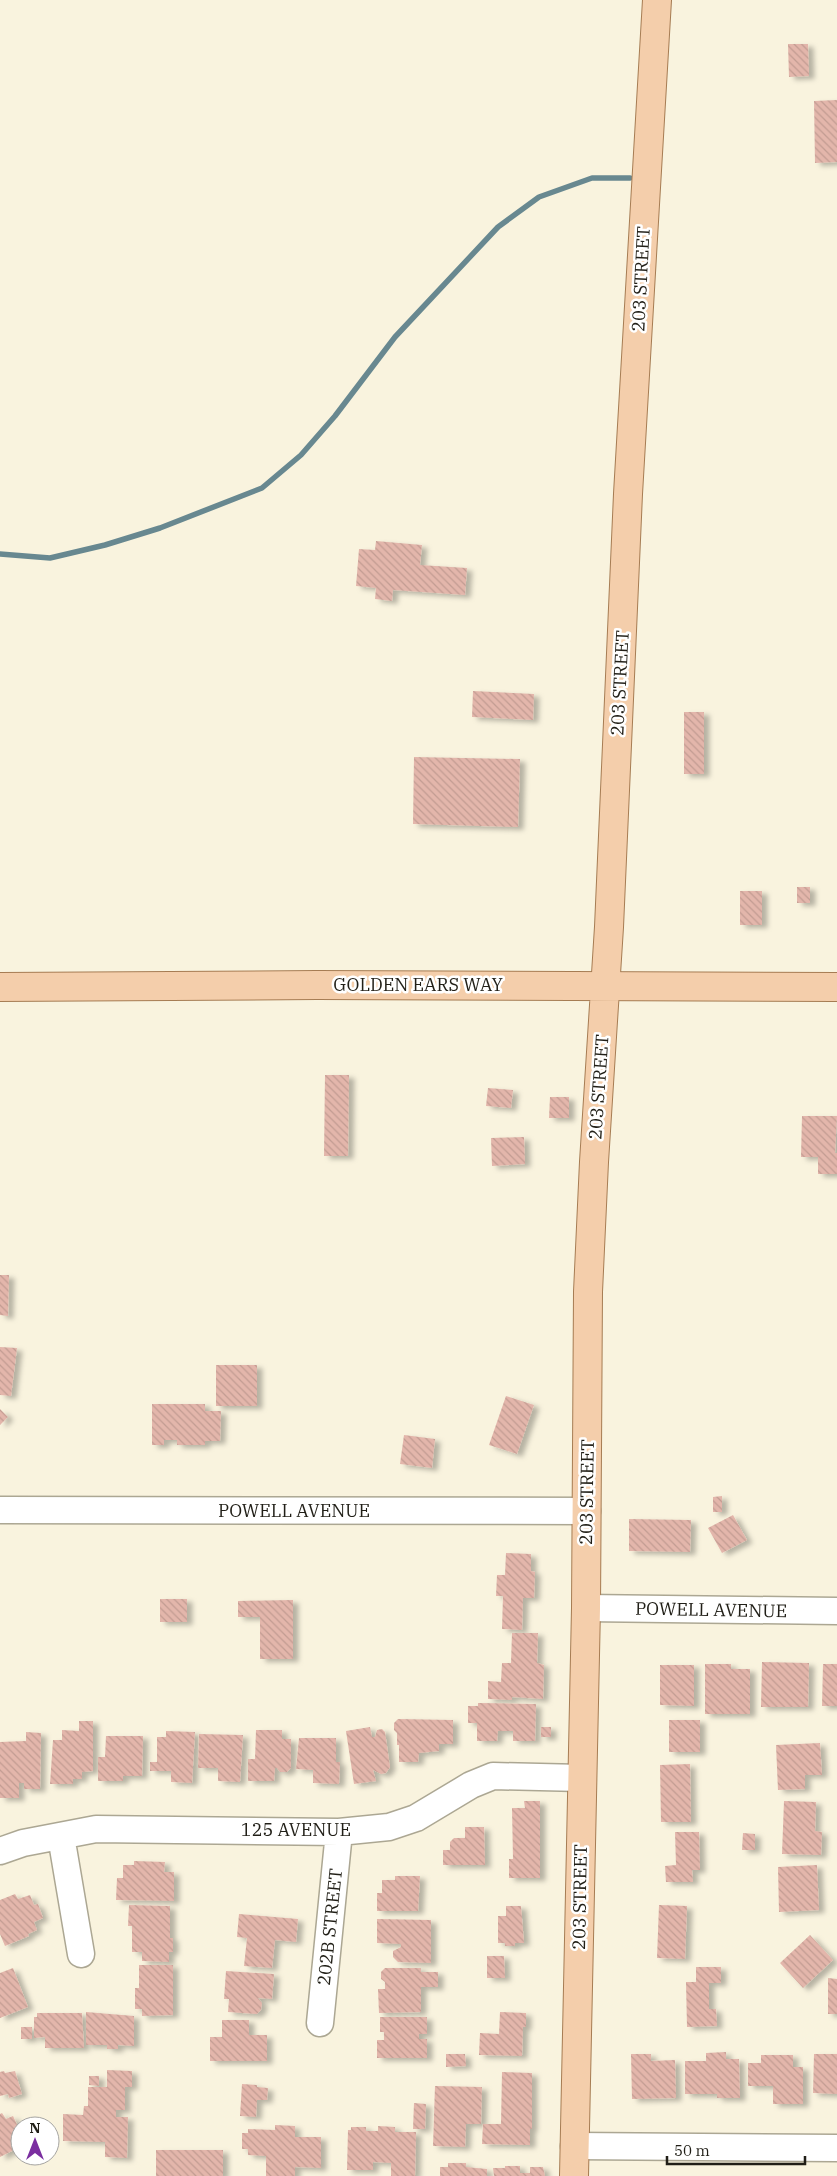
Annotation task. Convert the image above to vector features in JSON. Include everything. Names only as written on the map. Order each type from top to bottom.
[{"type":"main road","name":"203 STREET","points":[[574,2176],[586,1608],[588,1292],[605,986],[628,494],[657,0]]},
{"type":"main road","name":"GOLDEN EARS WAY","points":[[0,988],[317,985],[837,987]]},
{"type":"street","name":"POWELL AVENUE","points":[[0,1510],[587,1511]]},
{"type":"street","name":"POWELL AVENUE","points":[[586,1608],[837,1611]]},
{"type":"street","name":"125 AVENUE","points":[[0,1851],[23,1843],[96,1829],[339,1832],[389,1827],[416,1818],[471,1785],[493,1776],[582,1778]]},
{"type":"street","name":"202B STREET","points":[[320,2023],[339,1832]]},
{"type":"street","points":[[61,1836],[80,1954]]},
{"type":"street","points":[[574,2146],[837,2148]]},
{"type":"building","points":[[788,44],[808,44],[809,76],[789,77]]},
{"type":"building","points":[[837,100],[837,162],[815,163],[814,101]]},
{"type":"building","points":[[376,541],[422,545],[420,565],[467,568],[465,595],[393,590],[392,601],[375,599],[376,588],[356,586],[359,549],[375,550]]},
{"type":"building","points":[[473,691],[534,694],[533,720],[472,717]]},
{"type":"building","points":[[684,712],[704,712],[704,774],[684,774]]},
{"type":"building","points":[[414,757],[520,759],[518,827],[413,824]]},
{"type":"building","points":[[797,887],[810,887],[810,903],[797,903]]},
{"type":"building","points":[[740,891],[762,891],[762,925],[740,925]]},
{"type":"building","points":[[325,1075],[349,1075],[348,1156],[324,1156]]},
{"type":"building","points":[[488,1088],[513,1090],[511,1108],[486,1106]]},
{"type":"building","points":[[550,1097],[569,1097],[569,1118],[549,1118]]},
{"type":"building","points":[[802,1116],[837,1116],[835,1153],[837,1153],[837,1174],[818,1174],[818,1157],[801,1157]]},
{"type":"building","points":[[524,1137],[525,1164],[492,1166],[491,1138]]},
{"type":"building","points":[[0,1275],[9,1275],[8,1316],[0,1315]]},
{"type":"building","points":[[0,1347],[17,1348],[11,1396],[0,1395]]},
{"type":"building","points":[[216,1365],[257,1365],[257,1406],[216,1406]]},
{"type":"building","points":[[506,1396],[534,1405],[517,1454],[489,1445]]},
{"type":"building","points":[[152,1404],[205,1404],[205,1411],[221,1411],[220,1441],[205,1441],[205,1445],[177,1445],[177,1440],[164,1440],[164,1445],[152,1445]]},
{"type":"building","points":[[0,1409],[8,1417],[0,1425]]},
{"type":"building","points":[[404,1435],[435,1439],[432,1468],[400,1464]]},
{"type":"building","points":[[722,1496],[722,1512],[713,1512],[713,1497]]},
{"type":"building","points":[[733,1515],[747,1540],[722,1553],[708,1528]]},
{"type":"building","points":[[629,1519],[691,1520],[690,1552],[629,1551]]},
{"type":"building","points":[[506,1553],[531,1554],[531,1571],[535,1572],[534,1598],[523,1598],[522,1630],[502,1629],[503,1596],[496,1596],[497,1575],[505,1575]]},
{"type":"building","points":[[160,1599],[187,1599],[187,1622],[160,1622]]},
{"type":"building","points":[[293,1600],[293,1659],[260,1659],[260,1617],[238,1617],[238,1601]]},
{"type":"building","points":[[512,1633],[538,1633],[537,1663],[544,1665],[543,1699],[512,1697],[512,1700],[488,1699],[488,1681],[501,1682],[502,1663],[511,1663]]},
{"type":"building","points":[[762,1662],[809,1663],[808,1707],[761,1707]]},
{"type":"building","points":[[705,1664],[731,1664],[731,1669],[750,1669],[750,1714],[705,1714]]},
{"type":"building","points":[[823,1664],[837,1664],[837,1706],[822,1706]]},
{"type":"building","points":[[660,1665],[694,1665],[694,1706],[660,1705]]},
{"type":"building","points":[[478,1703],[536,1704],[535,1741],[513,1741],[513,1731],[498,1731],[497,1741],[477,1741],[477,1723],[468,1723],[468,1706],[478,1706]]},
{"type":"building","points":[[398,1719],[453,1720],[453,1744],[439,1744],[439,1751],[419,1753],[418,1762],[399,1762],[399,1745],[397,1745],[397,1733],[394,1730],[394,1723]]},
{"type":"building","points":[[669,1720],[700,1720],[700,1752],[669,1752]]},
{"type":"building","points":[[79,1721],[93,1721],[93,1771],[82,1772],[82,1779],[73,1779],[73,1784],[50,1784],[53,1740],[62,1740],[62,1730],[79,1731]]},
{"type":"building","points":[[370,1727],[372,1737],[375,1737],[377,1730],[382,1729],[385,1732],[390,1767],[386,1773],[381,1774],[373,1770],[376,1781],[354,1784],[346,1731]]},
{"type":"building","points":[[541,1727],[551,1727],[551,1737],[541,1737]]},
{"type":"building","points":[[256,1730],[282,1730],[282,1739],[291,1739],[291,1768],[287,1772],[280,1772],[275,1768],[274,1781],[248,1781],[248,1759],[255,1759]]},
{"type":"building","points":[[166,1731],[195,1732],[192,1783],[171,1782],[171,1771],[150,1771],[150,1762],[157,1762],[157,1737],[166,1737]]},
{"type":"building","points":[[26,1732],[41,1733],[40,1789],[24,1789],[24,1783],[19,1783],[19,1798],[0,1798],[0,1742],[26,1741]]},
{"type":"building","points":[[199,1734],[243,1735],[240,1782],[218,1781],[218,1768],[198,1768]]},
{"type":"building","points":[[106,1736],[143,1736],[142,1776],[123,1776],[123,1781],[98,1781],[98,1757],[105,1757]]},
{"type":"building","points":[[299,1738],[336,1738],[336,1762],[340,1762],[339,1784],[313,1783],[313,1770],[296,1769]]},
{"type":"building","points":[[820,1743],[822,1775],[805,1775],[805,1789],[778,1790],[776,1745]]},
{"type":"building","points":[[690,1764],[691,1822],[661,1822],[660,1765]]},
{"type":"building","points":[[524,1801],[540,1801],[540,1878],[509,1878],[509,1859],[513,1859],[512,1808],[525,1808]]},
{"type":"building","points":[[784,1801],[816,1802],[815,1831],[822,1832],[821,1855],[782,1854]]},
{"type":"building","points":[[465,1827],[484,1827],[485,1865],[443,1865],[443,1850],[450,1850],[450,1842],[454,1838],[465,1838]]},
{"type":"building","points":[[675,1832],[699,1832],[700,1870],[692,1870],[693,1882],[666,1882],[665,1866],[676,1865]]},
{"type":"building","points":[[743,1833],[755,1834],[755,1850],[742,1850]]},
{"type":"building","points":[[134,1861],[165,1862],[164,1872],[174,1872],[174,1901],[116,1900],[117,1878],[123,1878],[123,1865],[134,1865]]},
{"type":"building","points":[[817,1865],[819,1910],[779,1912],[778,1867]]},
{"type":"building","points":[[395,1876],[420,1876],[418,1911],[377,1911],[377,1893],[382,1893],[382,1880],[395,1880]]},
{"type":"building","points":[[15,1894],[18,1899],[30,1895],[34,1905],[38,1904],[43,1918],[34,1922],[37,1930],[28,1934],[29,1936],[5,1946],[0,1934],[0,1900]]},
{"type":"building","points":[[129,1905],[170,1906],[170,1938],[173,1938],[173,1952],[169,1952],[169,1962],[142,1961],[142,1952],[132,1952],[132,1926],[128,1926]]},
{"type":"building","points":[[659,1905],[687,1906],[685,1959],[657,1958]]},
{"type":"building","points":[[506,1906],[521,1906],[524,1943],[515,1943],[515,1946],[505,1946],[505,1943],[498,1943],[498,1916],[506,1916]]},
{"type":"building","points":[[239,1914],[298,1919],[296,1942],[275,1940],[272,1968],[244,1966],[247,1938],[237,1937]]},
{"type":"building","points":[[377,1919],[431,1920],[431,1963],[398,1962],[393,1957],[393,1951],[401,1947],[401,1944],[377,1943]]},
{"type":"building","points":[[810,1935],[833,1960],[803,1988],[780,1963]]},
{"type":"building","points":[[487,1956],[504,1956],[505,1978],[487,1978]]},
{"type":"building","points":[[139,1965],[173,1965],[173,2015],[142,2016],[142,2009],[135,2009],[135,1988],[139,1988]]},
{"type":"building","points":[[696,1967],[721,1967],[721,1983],[709,1983],[709,2009],[716,2009],[717,2026],[687,2027],[686,1982],[696,1982]]},
{"type":"building","points":[[13,1968],[28,2007],[0,2018],[0,1973]]},
{"type":"building","points":[[385,1968],[421,1968],[421,1972],[438,1972],[438,1987],[421,1987],[421,2012],[379,2013],[378,1989],[385,1989],[385,1982],[381,1979],[381,1972]]},
{"type":"building","points":[[226,1971],[274,1974],[272,1999],[258,1998],[262,2003],[261,2010],[257,2014],[228,2012],[229,1999],[224,1999]]},
{"type":"building","points":[[828,1978],[837,1979],[837,2014],[828,2014]]},
{"type":"building","points":[[86,2012],[134,2016],[134,2046],[118,2045],[118,2049],[107,2049],[107,2045],[86,2045]]},
{"type":"building","points":[[500,2012],[526,2013],[526,2027],[523,2027],[522,2056],[479,2055],[480,2033],[499,2034]]},
{"type":"building","points":[[37,2013],[82,2013],[84,2048],[45,2048],[45,2037],[34,2038],[34,2017],[37,2017]]},
{"type":"building","points":[[380,2017],[427,2017],[427,2034],[419,2034],[419,2039],[427,2039],[427,2058],[377,2058],[377,2040],[384,2040],[384,2032],[380,2032]]},
{"type":"building","points":[[222,2020],[249,2020],[249,2035],[267,2035],[267,2061],[210,2061],[210,2037],[222,2037]]},
{"type":"building","points":[[21,2027],[32,2027],[32,2039],[21,2039]]},
{"type":"building","points":[[726,2052],[726,2059],[739,2059],[740,2098],[717,2098],[717,2094],[685,2094],[685,2061],[706,2061],[706,2053]]},
{"type":"building","points":[[446,2054],[465,2054],[466,2066],[446,2067]]},
{"type":"building","points":[[631,2054],[651,2054],[651,2061],[675,2060],[676,2098],[632,2099]]},
{"type":"building","points":[[814,2054],[837,2054],[837,2094],[813,2093]]},
{"type":"building","points":[[761,2055],[793,2055],[793,2067],[803,2067],[803,2104],[773,2104],[773,2086],[748,2086],[748,2063],[761,2063]]},
{"type":"building","points":[[107,2070],[132,2071],[132,2087],[125,2087],[125,2110],[116,2110],[116,2117],[128,2117],[127,2158],[105,2157],[105,2142],[63,2141],[63,2114],[83,2115],[84,2106],[88,2106],[88,2087],[107,2087]]},
{"type":"building","points":[[4,2071],[5,2073],[15,2071],[22,2094],[9,2098],[8,2094],[0,2096],[0,2072]]},
{"type":"building","points":[[502,2072],[532,2073],[532,2129],[530,2129],[530,2145],[482,2144],[483,2124],[501,2124]]},
{"type":"building","points":[[89,2076],[99,2076],[99,2086],[89,2085]]},
{"type":"building","points":[[242,2084],[268,2088],[267,2100],[257,2100],[256,2117],[240,2116]]},
{"type":"building","points":[[435,2086],[482,2087],[481,2124],[466,2124],[465,2147],[433,2146]]},
{"type":"building","points":[[414,2103],[426,2104],[425,2129],[413,2129]]},
{"type":"building","points":[[2,2113],[6,2119],[10,2117],[10,2152],[0,2157],[0,2114]]},
{"type":"building","points":[[275,2125],[295,2126],[295,2137],[321,2137],[321,2168],[295,2167],[295,2176],[266,2176],[266,2156],[248,2155],[248,2149],[242,2149],[242,2133],[248,2133],[248,2129],[275,2130]]},
{"type":"building","points":[[378,2126],[395,2127],[395,2132],[416,2132],[415,2176],[391,2176],[391,2163],[373,2162],[373,2170],[347,2170],[348,2130],[351,2130],[351,2127],[366,2127],[366,2131],[378,2131]]},
{"type":"building","points":[[156,2150],[223,2150],[223,2176],[156,2176]]},
{"type":"building","points":[[448,2163],[466,2163],[466,2167],[487,2169],[487,2176],[440,2176],[440,2167],[448,2167]]},
{"type":"building","points":[[505,2166],[520,2166],[520,2173],[530,2173],[530,2167],[543,2167],[545,2176],[494,2176],[493,2168],[505,2168]]},
{"type":"waterway","points":[[0,554],[50,558],[105,545],[160,528],[262,488],[301,455],[335,416],[395,337],[498,227],[539,197],[592,178],[630,178]]}]
